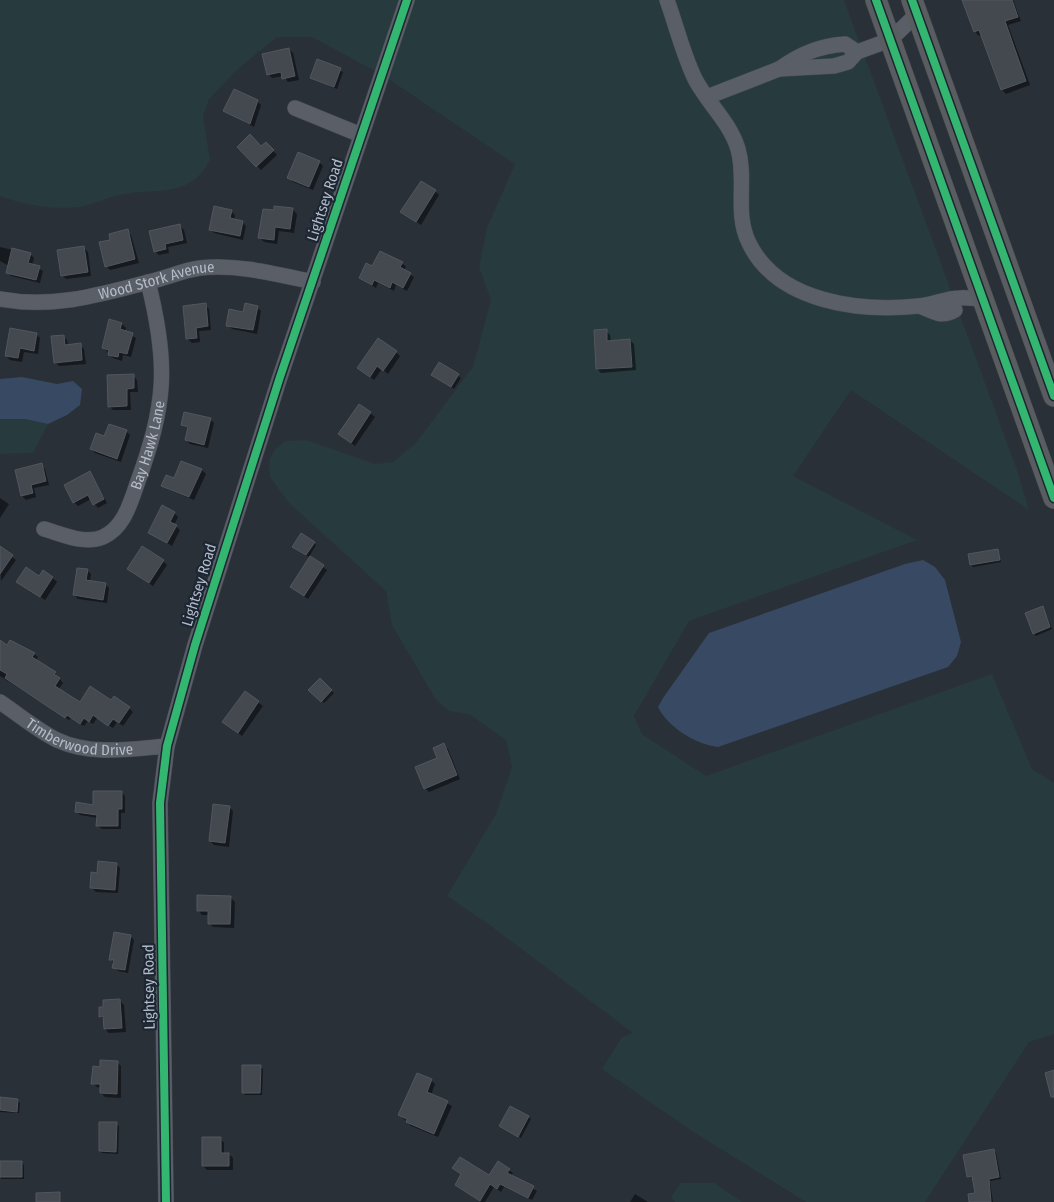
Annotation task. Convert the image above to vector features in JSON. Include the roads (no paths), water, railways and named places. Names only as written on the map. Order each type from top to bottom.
[{"type":"highway","points":[[876,0],[1054,498]]},
{"type":"highway","points":[[915,7],[1054,396]]},
{"type":"street","name":"Lightsey Road","points":[[166,1202],[160,803],[167,746],[195,645],[233,522],[361,135],[408,0]]},
{"type":"street","points":[[667,0],[695,78],[733,133],[740,157],[741,219],[748,242],[764,266],[788,286],[821,299],[878,308],[920,306],[959,298],[983,299]]},
{"type":"street","points":[[778,69],[834,66],[848,62],[856,52],[890,40],[915,7]]},
{"type":"street","points":[[708,97],[778,69],[796,57],[822,46],[846,44],[856,52]]},
{"type":"street","points":[[295,108],[361,135]]},
{"type":"street","name":"Wood Stork Avenue","points":[[0,299],[30,303],[62,303],[198,268],[220,266],[276,274],[313,282]]},
{"type":"street","name":"Bay Hawk Lane","points":[[44,528],[84,540],[94,540],[113,530],[126,516],[156,427],[162,398],[163,357],[148,282]]},
{"type":"street","name":"Timberwood Drive","points":[[0,702],[57,740],[78,747],[105,750],[167,746]]},
{"type":"water","points":[[22,377],[57,384],[73,381],[82,389],[80,405],[67,415],[48,424],[25,419],[0,419],[0,379]]},
{"type":"water","points":[[923,560],[935,567],[945,580],[961,642],[957,656],[948,667],[718,747],[692,739],[684,734],[669,722],[658,707],[709,633],[905,564]]}]
